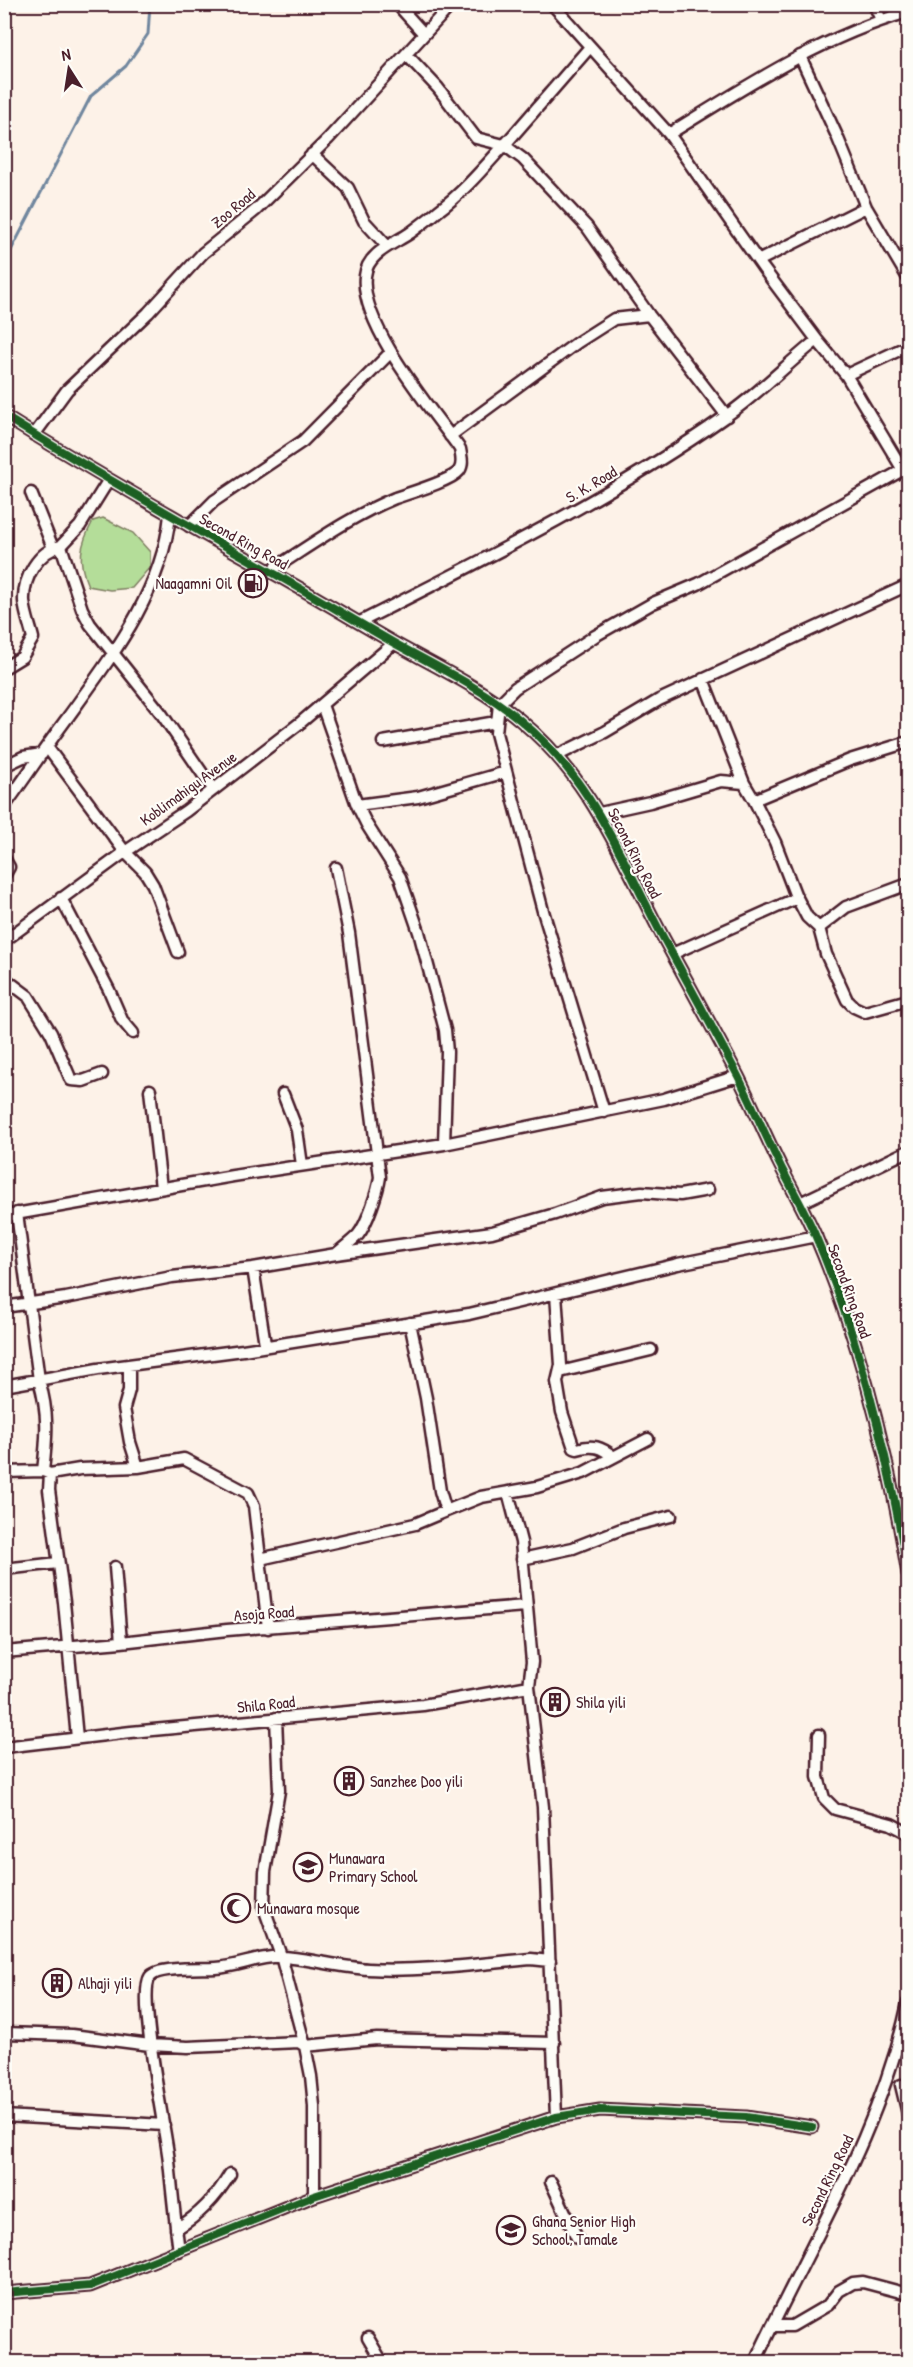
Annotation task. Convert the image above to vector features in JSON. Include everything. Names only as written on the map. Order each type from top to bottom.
[{"type":"street","points":[[397,4],[423,34]]},
{"type":"street","name":"Zoo Road","points":[[34,435],[67,390],[148,313],[203,253],[256,210],[312,154],[452,4]]},
{"type":"street","points":[[552,4],[669,134],[758,261],[846,375],[906,469],[698,584],[652,603],[595,636],[515,688],[499,704],[496,733],[506,772],[543,911],[604,1112]]},
{"type":"street","points":[[874,4],[881,20]]},
{"type":"street","points":[[669,134],[782,65],[847,33],[909,12]]},
{"type":"street","points":[[270,571],[308,544],[371,508],[452,476],[459,471],[462,464],[459,449],[391,352],[372,314],[365,284],[365,273],[372,260],[387,246],[407,235],[441,209],[481,171],[590,47]]},
{"type":"street","points":[[406,54],[438,88],[476,138],[504,145],[523,159],[587,227],[649,315],[727,416]]},
{"type":"street","points":[[800,56],[837,136],[866,207],[909,278]]},
{"type":"street","points":[[312,154],[348,188],[366,224],[387,246]]},
{"type":"street","points":[[758,261],[866,207]]},
{"type":"street","points":[[450,436],[578,342],[614,319],[649,315]]},
{"type":"street","name":"S. K. Road","points":[[360,622],[549,526],[601,496],[727,416],[817,340]]},
{"type":"street","points":[[846,375],[909,346]]},
{"type":"street","points":[[189,526],[214,501],[303,441],[391,352]]},
{"type":"street","name":"Second Ring Road","points":[[4,416],[108,481],[128,489],[189,526],[431,662],[499,704],[558,755],[600,813],[738,1076],[816,1236],[850,1326],[865,1380],[898,1512],[909,1574]]},
{"type":"street","points":[[4,668],[22,657],[33,638],[24,602],[26,585],[35,564],[80,526],[108,481]]},
{"type":"street","points":[[31,493],[90,624],[162,713],[213,789]]},
{"type":"street","points":[[4,807],[114,655],[152,583],[166,542],[170,515]]},
{"type":"street","points":[[558,755],[605,732],[659,700],[909,585]]},
{"type":"street","name":"Koblimahigu Avenue","points":[[4,941],[125,852],[186,811],[322,705],[394,643]]},
{"type":"street","points":[[703,679],[744,783],[775,842],[796,898],[807,917],[819,928],[826,954],[847,1000],[865,1012],[909,1000]]},
{"type":"street","points":[[322,705],[357,805],[400,878],[419,932],[445,1030],[447,1052],[444,1144]]},
{"type":"street","points":[[383,742],[496,722]]},
{"type":"street","points":[[754,800],[850,760],[909,742]]},
{"type":"street","points":[[4,766],[44,751]]},
{"type":"street","points":[[44,751],[125,852],[145,872],[153,885],[178,952]]},
{"type":"street","points":[[357,805],[418,797],[506,772]]},
{"type":"street","points":[[600,813],[650,802],[721,781],[744,783]]},
{"type":"street","points":[[4,858],[9,867],[4,876]]},
{"type":"street","points":[[336,868],[349,933],[363,1031],[380,1177],[377,1195],[359,1234],[336,1254]]},
{"type":"street","points":[[819,928],[846,908],[909,884]]},
{"type":"street","points":[[61,898],[122,1020],[133,1033]]},
{"type":"street","points":[[672,954],[796,898]]},
{"type":"street","points":[[4,978],[28,996],[51,1033],[71,1080],[83,1081],[102,1074]]},
{"type":"street","points":[[4,1216],[160,1188],[444,1144],[664,1100],[738,1076]]},
{"type":"street","points":[[150,1090],[160,1188]]},
{"type":"street","points":[[283,1094],[297,1130],[302,1165]]},
{"type":"street","points":[[800,1203],[909,1151]]},
{"type":"street","points":[[4,1307],[172,1277],[253,1268],[492,1232],[555,1214],[602,1197],[642,1192],[680,1195],[708,1190]]},
{"type":"street","points":[[17,1213],[39,1380],[45,1403],[48,1430],[46,1473],[77,1738]]},
{"type":"street","points":[[4,1386],[469,1314],[678,1264],[816,1236]]},
{"type":"street","points":[[253,1268],[265,1344]]},
{"type":"street","points":[[556,1294],[561,1365],[558,1382],[562,1412],[574,1448],[601,1447],[614,1457]]},
{"type":"street","points":[[410,1323],[426,1398],[440,1491],[446,1511]]},
{"type":"street","points":[[560,1372],[651,1350]]},
{"type":"street","points":[[129,1366],[129,1390],[124,1408],[130,1442],[138,1467]]},
{"type":"street","points":[[260,1559],[415,1524],[481,1497],[537,1487],[574,1476],[648,1438]]},
{"type":"street","points":[[4,1472],[46,1473],[138,1467],[183,1460],[248,1493],[254,1506],[268,1628]]},
{"type":"street","points":[[508,1492],[521,1542],[531,1662],[529,1686],[543,1807],[556,2117]]},
{"type":"street","points":[[522,1559],[573,1548],[624,1528],[671,1516]]},
{"type":"street","points":[[4,1569],[58,1563]]},
{"type":"street","points":[[115,1568],[121,1642]]},
{"type":"street","name":"Asoja Road","points":[[4,1652],[227,1630],[525,1606]]},
{"type":"street","name":"Shila Road","points":[[4,1747],[423,1705],[529,1686]]},
{"type":"street","points":[[276,1718],[279,1791],[264,1884],[264,1908],[281,1956],[305,2046],[314,2106],[314,2196]]},
{"type":"street","points":[[819,1735],[818,1777],[824,1798],[835,1809],[891,1824],[904,1833],[909,1833]]},
{"type":"street","points":[[179,2252],[164,2125],[150,2045],[148,1991],[151,1976],[156,1972],[185,1968],[217,1968],[281,1956],[370,1969],[435,1968],[531,1959],[550,1961]]},
{"type":"street","name":"Second Ring Road","points":[[754,2362],[864,2139],[887,2082],[909,2003]]},
{"type":"street","points":[[4,2033],[72,2035],[150,2045],[240,2046],[299,2042],[305,2046],[376,2039],[554,2043]]},
{"type":"street","points":[[887,2082],[905,2086],[909,2114]]},
{"type":"street","points":[[4,2293],[90,2286],[314,2196],[556,2117],[600,2110],[655,2112],[746,2117],[812,2127]]},
{"type":"street","points":[[4,2116],[164,2125]]},
{"type":"street","points":[[176,2229],[194,2219],[219,2193],[230,2174]]},
{"type":"street","points":[[551,2182],[577,2238]]},
{"type":"street","points":[[772,2326],[792,2326],[828,2305],[838,2291],[853,2283],[863,2282],[909,2294]]},
{"type":"street","points":[[368,2338],[382,2362]]},
{"type":"green space","points":[[103,518],[133,533],[150,552],[150,567],[132,588],[110,590],[88,586],[81,560],[83,545],[93,521]]},
{"type":"waterway","points":[[4,264],[91,96],[126,66],[148,34],[150,4]]},
{"type":"cycle path","points":[[4,416],[137,496],[475,688],[520,720],[567,768],[619,850],[738,1076],[816,1237],[847,1319],[872,1403],[883,1445],[908,1574]]},
{"type":"cycle path","points":[[4,2293],[90,2286],[314,2196],[556,2117],[600,2110],[746,2117],[812,2127]]},
{"type":"place","name":"Naagamni Oil","points":[[253,583]]},
{"type":"place","name":"Shila yili","points":[[555,1702]]},
{"type":"place","name":"Sanzhee Doo yili","points":[[349,1781]]},
{"type":"place","name":"Munawara Primary School","points":[[308,1867]]},
{"type":"place","name":"Munawara mosque","points":[[236,1908]]},
{"type":"place","name":"Alhaji yili","points":[[57,1983]]},
{"type":"place","name":"Ghana Senior High School, Tamale","points":[[511,2230]]}]
